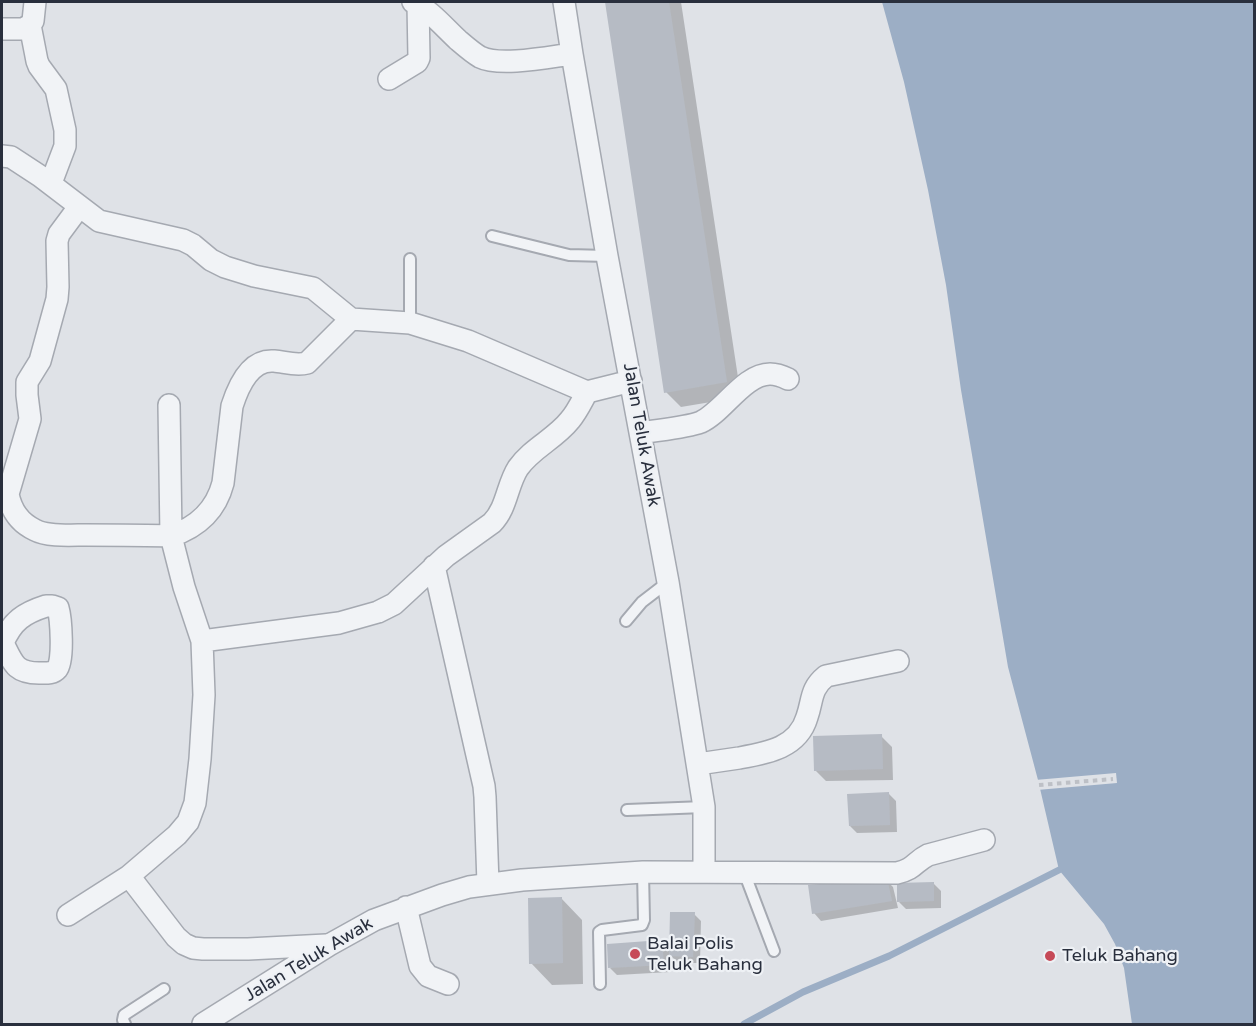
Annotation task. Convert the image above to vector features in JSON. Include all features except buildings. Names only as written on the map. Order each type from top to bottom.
[{"type":"street","points":[[2,29],[23,29],[30,25],[33,21],[35,2]]},
{"type":"street","name":"Jalan Teluk Awak","points":[[564,2],[607,256],[668,582],[698,764],[704,807],[704,871]]},
{"type":"street","points":[[415,3],[431,13],[479,57],[500,62],[572,54]]},
{"type":"street","points":[[389,79],[417,62],[419,58],[415,3]]},
{"type":"street","points":[[30,25],[37,61],[56,89],[66,130],[65,146],[51,183]]},
{"type":"street","points":[[2,156],[12,158],[51,183],[99,222],[183,240],[225,267],[254,276],[313,288],[351,319],[410,323],[468,341],[587,392],[631,381]]},
{"type":"street","points":[[79,207],[59,234],[57,241],[57,299],[40,361],[27,382],[30,419],[5,494],[16,514],[23,522],[37,531],[59,535],[171,536],[186,531],[204,518],[216,504],[220,494],[230,418],[243,378],[256,366],[266,361],[307,363],[351,319]]},
{"type":"street","points":[[640,433],[701,422],[716,412],[745,385],[765,374],[776,374],[788,378]]},
{"type":"street","points":[[202,641],[339,623],[361,618],[394,604],[434,566],[498,517],[517,470],[539,446],[571,419],[587,392]]},
{"type":"street","points":[[68,915],[129,876],[177,835],[188,822],[195,803],[201,759],[204,695],[202,641],[184,587],[171,536],[169,405]]},
{"type":"street","points":[[434,566],[484,786],[488,884]]},
{"type":"street","points":[[698,764],[761,754],[782,748],[801,731],[815,687],[826,676],[898,661]]},
{"type":"street","name":"Jalan Teluk Awak","points":[[203,1024],[329,945],[374,920],[442,895],[488,884],[643,872],[897,873],[912,867],[928,855],[984,840]]},
{"type":"street","points":[[129,876],[176,937],[192,948],[248,949],[329,945]]},
{"type":"street","points":[[406,907],[420,966],[428,976],[448,984]]},
{"type":"lane","points":[[492,236],[569,255],[607,256]]},
{"type":"lane","points":[[410,259],[410,323]]},
{"type":"lane","points":[[626,621],[642,602],[668,582]]},
{"type":"lane","points":[[627,810],[704,807]]},
{"type":"lane","points":[[744,871],[774,951]]},
{"type":"lane","points":[[600,984],[599,932],[642,925],[644,920],[643,872]]},
{"type":"lane","points":[[125,1024],[124,1015],[164,989]]},
{"type":"path","points":[[1039,785],[1113,779]]},
{"type":"water","points":[[882,2],[1254,2],[1254,1024],[1132,1024],[1124,968],[1115,944],[1104,924],[1059,870],[1008,667],[961,390],[946,285],[928,190],[904,82]]},
{"type":"pier","points":[[1116,773],[1117,783],[1037,790],[1035,780]]},
{"type":"waterway","points":[[744,1024],[803,992],[889,956],[1059,870]]},
{"type":"place","name":"Balai Polis Teluk Bahang","points":[[635,954]]},
{"type":"place","name":"Teluk Bahang","points":[[1050,956]]}]
